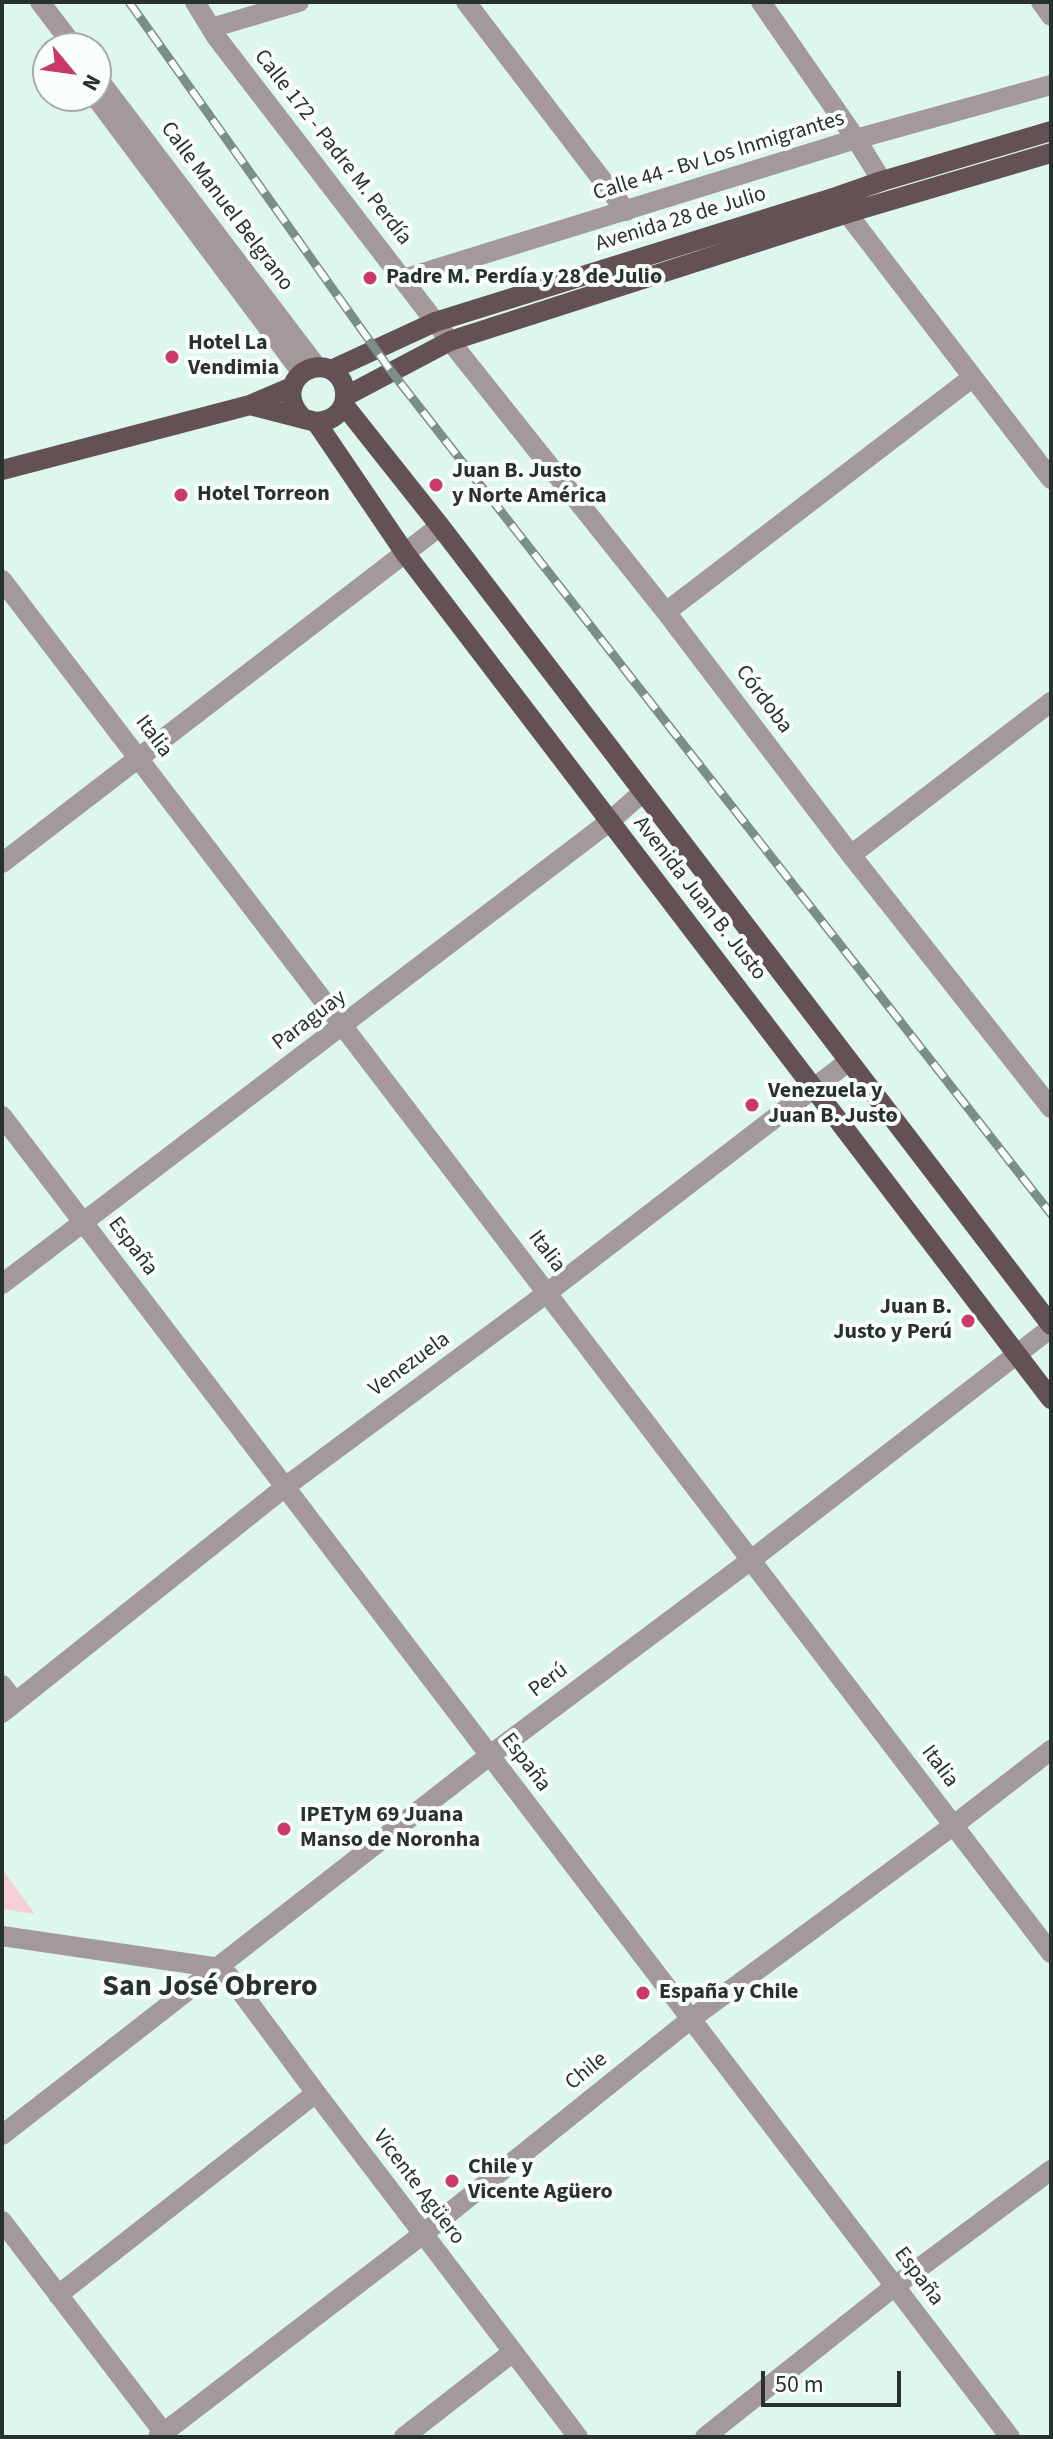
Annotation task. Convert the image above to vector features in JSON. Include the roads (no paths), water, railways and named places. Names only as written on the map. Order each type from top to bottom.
[{"type":"main road","name":"Avenida 28 de Julio","points":[[345,400],[450,341],[842,205],[882,181],[1051,131]]},
{"type":"main road","name":"Avenida 28 de Julio","points":[[2,470],[250,405],[311,374],[435,322],[842,205],[1051,153]]},
{"type":"main road","points":[[250,405],[309,419],[332,418],[345,400],[342,381],[311,374],[293,404],[309,419]]},
{"type":"main road","name":"Avenida Juan B. Justo","points":[[345,400],[1051,1327]]},
{"type":"main road","name":"Avenida Juan B. Justo","points":[[309,419],[405,553],[1051,1399]]},
{"type":"street","points":[[24,2],[46,32]]},
{"type":"street","points":[[40,2],[63,32]]},
{"type":"street","name":"Calle 172 - Padre M. Perdía","points":[[195,2],[211,28],[435,322]]},
{"type":"street","points":[[211,28],[299,2]]},
{"type":"street","points":[[466,2],[626,211]]},
{"type":"street","points":[[761,2],[882,181]]},
{"type":"street","points":[[1041,2],[1051,16]]},
{"type":"street","name":"Calle 44 - Bv Los Inmigrantes","points":[[403,279],[856,139],[1051,85]]},
{"type":"street","name":"Calle Manuel Belgrano","points":[[112,98],[311,374]]},
{"type":"street","points":[[106,112],[311,374]]},
{"type":"street","points":[[842,205],[1051,479]]},
{"type":"street","name":"Córdoba","points":[[435,322],[666,612],[851,855],[1048,1099]]},
{"type":"street","points":[[666,612],[973,377]]},
{"type":"street","points":[[2,863],[440,526]]},
{"type":"street","name":"Italia","points":[[2,580],[10,607],[139,758],[1051,1953]]},
{"type":"street","points":[[851,855],[1051,702]]},
{"type":"street","name":"Paraguay","points":[[2,1284],[609,822],[643,792]]},
{"type":"street","name":"Venezuela","points":[[9,1708],[285,1487],[547,1293],[849,1061]]},
{"type":"street","name":"España","points":[[2,1116],[1010,2437]]},
{"type":"street","name":"Perú","points":[[2,2135],[489,1756],[751,1560],[1051,1327]]},
{"type":"street","points":[[2,1685],[9,1708]]},
{"type":"street","name":"Chile","points":[[163,2436],[423,2234],[691,2019],[1051,1750]]},
{"type":"street","points":[[2,1936],[220,1968]]},
{"type":"street","name":"Vicente Agüero","points":[[220,1968],[230,1977],[578,2437]]},
{"type":"street","points":[[58,2295],[316,2093]]},
{"type":"street","points":[[705,2437],[895,2286],[1051,2170]]},
{"type":"street","points":[[2,2221],[163,2436]]},
{"type":"street","points":[[404,2437],[513,2352]]},
{"type":"railway","points":[[129,2],[391,371],[1051,1214]]},
{"type":"place","name":"Padre M. Perdía y 28 de Julio","points":[[370,278]]},
{"type":"place","name":"Hotel La Vendimia","points":[[172,357]]},
{"type":"place","name":"Juan B. Justo y Norte América","points":[[436,485]]},
{"type":"place","name":"Hotel Torreon","points":[[181,495]]},
{"type":"place","name":"Venezuela y Juan B. Justo","points":[[752,1105]]},
{"type":"place","name":"Juan B. Justo y Perú","points":[[968,1321]]},
{"type":"place","name":"IPETyM 69 Juana Manso de Noronha","points":[[284,1829]]},
{"type":"place","name":"España y Chile","points":[[643,1993]]},
{"type":"place","name":"Chile y Vicente Agüero","points":[[452,2181]]},
{"type":"district","name":"San José Obrero","points":[[210,1988]]}]
